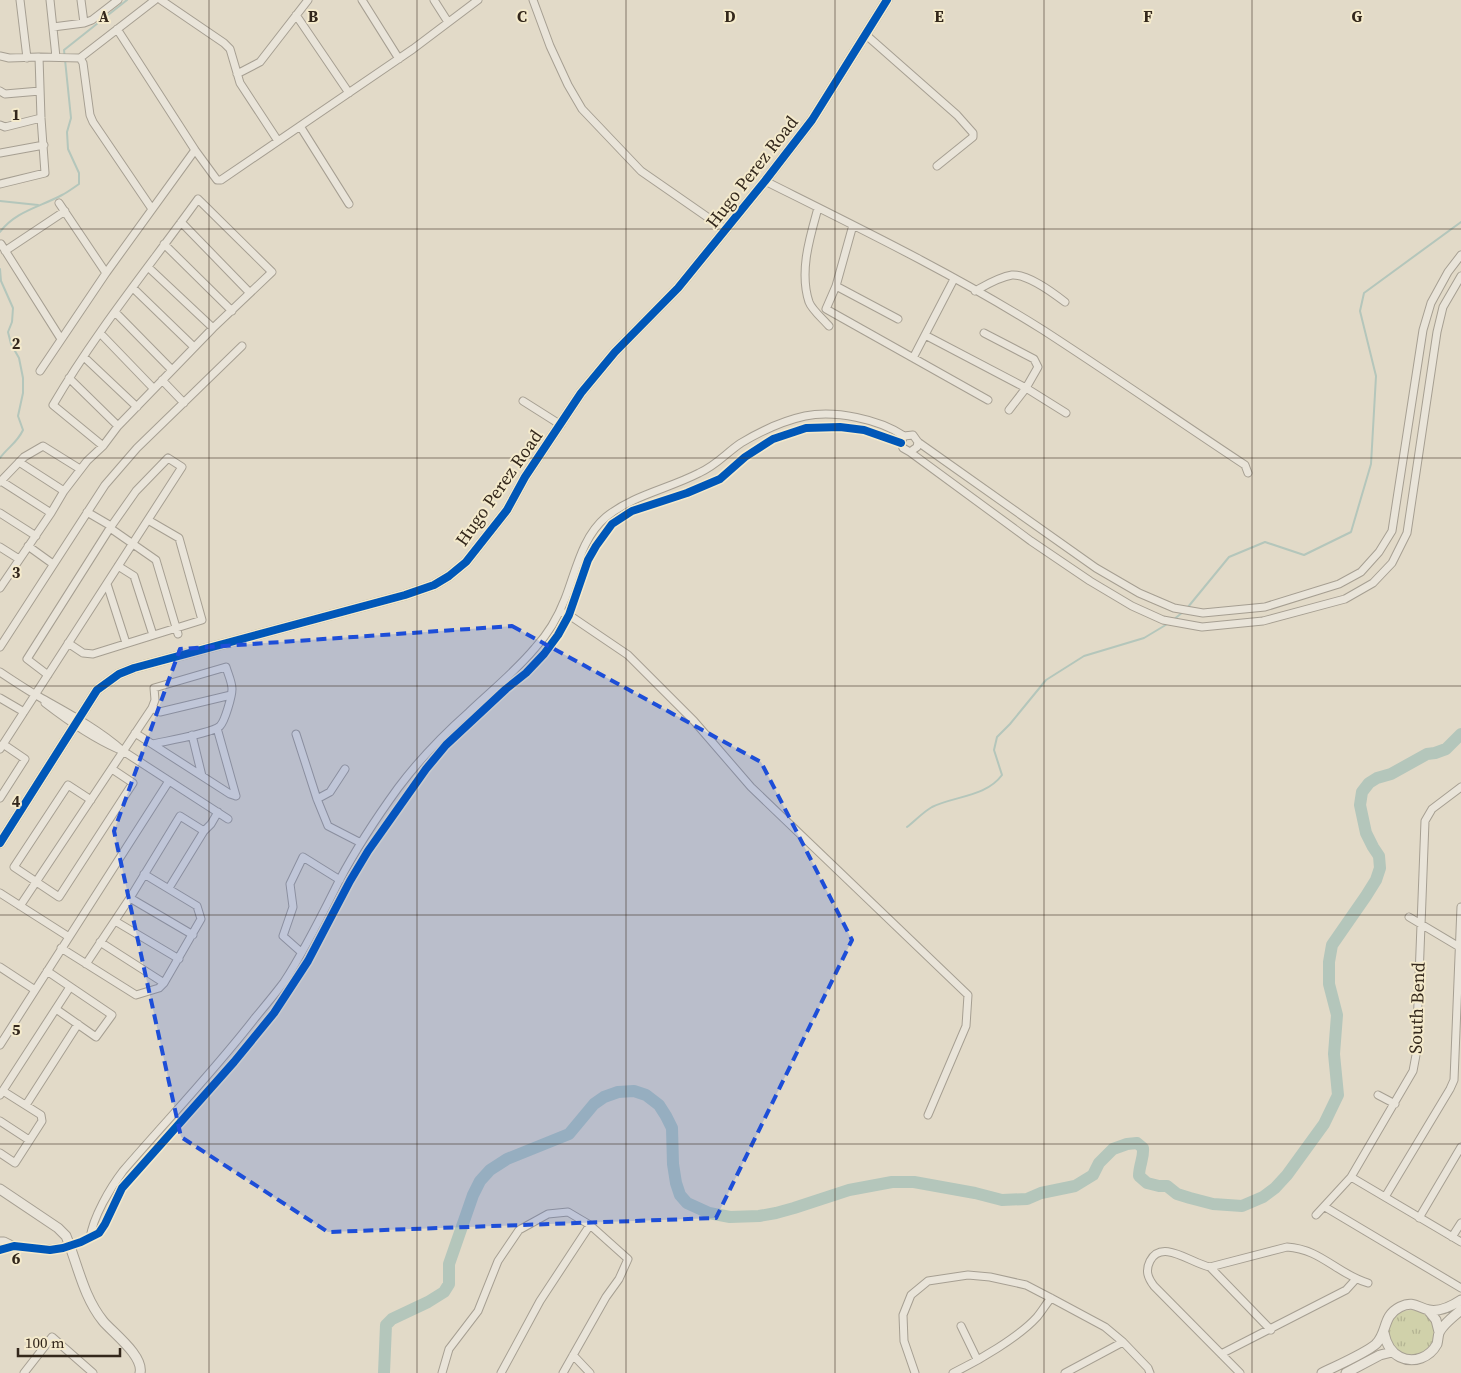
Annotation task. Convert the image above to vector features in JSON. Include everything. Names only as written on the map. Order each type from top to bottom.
[{"type":"street","points":[[20,0],[27,58]]},
{"type":"street","points":[[50,0],[58,57]]},
{"type":"street","points":[[81,0],[84,22]]},
{"type":"street","points":[[0,56],[80,58],[155,0]]},
{"type":"street","points":[[161,0],[230,49],[240,83],[278,141]]},
{"type":"street","points":[[237,74],[260,62],[308,0]]},
{"type":"street","points":[[362,0],[398,59]]},
{"type":"street","points":[[434,0],[448,22]]},
{"type":"street","points":[[117,29],[195,150],[217,180],[221,180],[398,59],[478,0]]},
{"type":"street","points":[[533,0],[550,46],[582,110],[641,172],[726,230]]},
{"type":"street","name":"Hugo Perez Road","points":[[0,843],[98,690],[107,681],[126,671],[405,596],[434,585],[466,562],[507,510],[525,477],[582,393],[615,352],[678,288],[812,120],[887,0]]},
{"type":"street","points":[[54,26],[92,20],[115,1]]},
{"type":"street","points":[[296,15],[349,92]]},
{"type":"street","points":[[865,34],[957,115],[973,133],[972,138],[937,166]]},
{"type":"street","points":[[0,184],[45,174],[39,57]]},
{"type":"street","points":[[80,58],[83,63],[90,115],[93,122],[152,209]]},
{"type":"street","points":[[0,92],[5,94],[40,91]]},
{"type":"street","points":[[0,125],[5,127],[41,118]]},
{"type":"street","points":[[300,126],[349,204]]},
{"type":"street","points":[[0,153],[44,145]]},
{"type":"street","points":[[40,371],[106,273],[195,150]]},
{"type":"street","points":[[765,181],[954,279],[1043,331],[1245,465],[1248,474]]},
{"type":"street","points":[[0,588],[2,579],[36,536],[64,490],[80,469],[103,446],[118,426],[154,388],[272,272],[198,199],[100,333],[69,378],[53,406],[103,446]]},
{"type":"street","points":[[59,203],[106,273]]},
{"type":"street","points":[[818,208],[809,242],[805,276],[809,303],[829,326]]},
{"type":"street","points":[[5,251],[65,211]]},
{"type":"street","points":[[181,222],[250,293]]},
{"type":"street","points":[[853,225],[836,286],[826,309],[988,400]]},
{"type":"street","points":[[1,244],[61,339]]},
{"type":"street","points":[[164,244],[232,311]]},
{"type":"street","points":[[0,1241],[4,1240],[17,1246],[50,1250],[81,1242],[98,1233],[105,1224],[122,1188],[234,1062],[274,1013],[308,961],[368,851],[426,769],[446,745],[526,673],[544,654],[558,635],[569,615],[588,560],[612,524],[632,511],[688,493],[720,479],[745,457],[772,439],[806,428],[840,427],[864,430],[903,440],[913,435],[918,442],[1096,568],[1139,593],[1174,608],[1203,613],[1265,607],[1339,584],[1361,572],[1379,552],[1392,531],[1423,330],[1431,303],[1448,272],[1461,255]]},
{"type":"street","points":[[148,267],[213,328]]},
{"type":"street","points":[[975,291],[990,282],[1012,275],[1025,278],[1050,291],[1065,302]]},
{"type":"street","points":[[90,1238],[91,1228],[108,1192],[116,1180],[227,1054],[284,982],[340,880],[382,810],[420,761],[536,648],[560,611],[574,570],[587,541],[597,526],[628,502],[680,483],[713,467],[738,446],[770,427],[805,416],[830,414],[866,420],[887,426],[903,440],[903,448],[1031,542],[1132,606],[1163,620],[1202,627],[1264,621],[1345,599],[1373,583],[1392,563],[1407,533],[1437,332],[1443,307],[1461,276]]},
{"type":"street","points":[[913,358],[954,279]]},
{"type":"street","points":[[836,286],[898,319]]},
{"type":"street","points":[[133,288],[194,348]]},
{"type":"street","points":[[116,312],[172,370]]},
{"type":"street","points":[[984,332],[1034,359],[1038,367],[1026,388],[1009,410]]},
{"type":"street","points":[[100,333],[154,388]]},
{"type":"street","points":[[925,335],[1026,388],[1066,413]]},
{"type":"street","points":[[0,647],[105,486],[137,448],[242,346]]},
{"type":"street","points":[[84,357],[137,407]]},
{"type":"street","points":[[69,378],[118,426]]},
{"type":"street","points":[[162,380],[184,403]]},
{"type":"street","points":[[522,401],[561,425]]},
{"type":"street","points":[[910,452],[918,447],[918,442]]},
{"type":"street","points":[[51,514],[1,481],[24,457],[44,446],[80,469]]},
{"type":"street","points":[[0,798],[26,759],[2,747],[182,467],[168,458],[136,491],[110,527],[27,659],[48,675]]},
{"type":"street","points":[[19,462],[64,490]]},
{"type":"street","points":[[87,512],[156,560],[177,631]]},
{"type":"street","points":[[0,513],[36,536]]},
{"type":"street","points":[[606,518],[612,524]]},
{"type":"street","points":[[68,644],[83,653],[89,654],[153,635],[177,631],[202,620],[178,538],[148,520]]},
{"type":"street","points":[[28,546],[53,564]]},
{"type":"street","points":[[0,547],[19,559]]},
{"type":"street","points":[[118,566],[134,576],[153,635]]},
{"type":"street","points":[[107,584],[126,643]]},
{"type":"street","points":[[560,611],[569,615],[628,655],[694,721],[751,787],[968,995],[966,1026],[928,1115]]},
{"type":"street","points":[[20,906],[152,708],[155,700],[154,688],[226,667],[232,687],[222,724],[217,728],[153,744]]},
{"type":"street","points":[[0,672],[57,712],[77,722],[109,745],[123,751],[228,819]]},
{"type":"street","points":[[152,708],[160,712],[231,695]]},
{"type":"street","points":[[0,698],[24,712]]},
{"type":"street","points":[[135,733],[236,796],[217,728]]},
{"type":"street","points":[[296,734],[317,799],[328,826],[361,844]]},
{"type":"street","points":[[192,735],[202,776]]},
{"type":"street","points":[[91,800],[68,785],[14,867],[59,896],[133,783],[112,769]]},
{"type":"street","points":[[317,799],[330,792],[345,770]]},
{"type":"street","points":[[0,1044],[169,781]]},
{"type":"street","name":"South Bend","points":[[1316,1215],[1351,1177],[1411,1077],[1415,1063],[1425,821],[1432,810],[1461,787]]},
{"type":"street","points":[[169,888],[218,812]]},
{"type":"street","points":[[86,964],[130,898],[180,816],[204,831]]},
{"type":"street","points":[[301,952],[283,936],[293,907],[290,884],[303,858],[340,880]]},
{"type":"street","points":[[62,948],[136,995],[159,988],[179,959],[201,920],[197,906],[144,874]]},
{"type":"street","points":[[0,893],[69,937]]},
{"type":"street","points":[[130,898],[193,935]]},
{"type":"street","points":[[1385,1197],[1450,1090],[1454,1080],[1461,907]]},
{"type":"street","points":[[1409,917],[1460,948]]},
{"type":"street","points":[[114,921],[179,959]]},
{"type":"street","points":[[100,942],[164,983]]},
{"type":"street","points":[[0,967],[35,990]]},
{"type":"street","points":[[47,971],[112,1015],[96,1037],[56,1009]]},
{"type":"street","points":[[0,1153],[14,1163],[42,1121],[41,1115],[26,1105],[1,1093],[70,987]]},
{"type":"street","points":[[26,1105],[78,1024]]},
{"type":"street","points":[[1378,1095],[1395,1104]]},
{"type":"street","points":[[0,1121],[29,1140]]},
{"type":"street","points":[[1419,1218],[1461,1146]]},
{"type":"street","points":[[1351,1177],[1461,1242]]},
{"type":"street","points":[[0,1189],[50,1222],[66,1236],[89,1300],[116,1337],[130,1348],[138,1361],[141,1369],[140,1373]]},
{"type":"street","points":[[1325,1207],[1461,1288]]},
{"type":"street","points":[[442,1373],[449,1349],[478,1311],[498,1261],[519,1230],[548,1214],[568,1212],[590,1225],[628,1258],[619,1279],[606,1297],[563,1373]]},
{"type":"street","points":[[1452,1237],[1461,1223]]},
{"type":"street","points":[[501,1373],[540,1301],[590,1225]]},
{"type":"street","points":[[0,1250],[17,1246]]},
{"type":"street","points":[[1240,1373],[1148,1278],[1147,1272],[1151,1258],[1158,1252],[1166,1251],[1182,1256],[1202,1266],[1210,1267],[1287,1247],[1300,1248],[1314,1253],[1356,1279],[1368,1282]]},
{"type":"street","points":[[1210,1267],[1270,1330]]},
{"type":"street","points":[[915,1373],[904,1341],[903,1315],[911,1294],[928,1281],[968,1275],[990,1277],[1026,1286],[1051,1298],[1105,1328],[1123,1342],[1148,1368],[1150,1373]]},
{"type":"street","points":[[1221,1354],[1346,1290],[1356,1279]]},
{"type":"street","points":[[953,1373],[1022,1330],[1036,1318],[1051,1298]]},
{"type":"street","points":[[1428,1310],[1446,1308],[1461,1300]]},
{"type":"street","points":[[1414,1304],[1428,1310],[1436,1320],[1439,1332],[1438,1342],[1434,1349],[1422,1358],[1408,1360],[1392,1352],[1385,1341],[1384,1333],[1387,1319],[1399,1307],[1414,1304]]},
{"type":"street","points":[[1439,1332],[1461,1310]]},
{"type":"street","points":[[961,1326],[977,1359]]},
{"type":"street","points":[[1322,1373],[1374,1345],[1384,1333]]},
{"type":"street","points":[[24,1373],[52,1337],[93,1373]]},
{"type":"street","points":[[1065,1373],[1123,1342]]},
{"type":"street","points":[[1346,1373],[1380,1355],[1392,1352]]},
{"type":"street","points":[[573,1355],[590,1373]]},
{"type":"highlighted area","points":[[512,626],[761,762],[852,940],[716,1218],[328,1232],[181,1137],[114,831],[180,649]]},
{"type":"green space","points":[[1416,1310],[1420,1311],[1430,1320],[1433,1324],[1433,1342],[1424,1352],[1416,1356],[1406,1356],[1398,1352],[1389,1342],[1388,1328],[1392,1320],[1402,1311]]},
{"type":"waterway","points":[[0,232],[21,214],[62,195],[79,184],[79,173],[68,149],[67,132],[71,118],[64,50],[127,0]]},
{"type":"waterway","points":[[0,201],[38,205]]},
{"type":"waterway","points":[[1188,607],[1229,557],[1265,542],[1304,555],[1351,532],[1371,464],[1376,376],[1360,311],[1364,293],[1461,222]]},
{"type":"waterway","points":[[0,269],[1,281],[13,308],[12,322],[8,332],[11,344],[19,358],[23,378],[23,393],[18,416],[23,430],[0,458]]},
{"type":"waterway","points":[[1173,620],[1183,612]]},
{"type":"waterway","points":[[907,827],[932,807],[979,792],[987,788],[1002,775],[994,750],[997,737],[1046,680],[1084,656],[1144,638],[1169,623]]},
{"type":"waterway","points":[[384,1373],[386,1325],[392,1319],[428,1302],[444,1292],[449,1284],[449,1264],[473,1195],[480,1181],[490,1170],[507,1159],[569,1134],[594,1104],[604,1097],[618,1092],[634,1091],[646,1095],[659,1105],[666,1116],[672,1128],[673,1164],[676,1183],[680,1195],[687,1203],[709,1213],[730,1217],[759,1216],[776,1213],[849,1190],[892,1182],[914,1182],[1002,1200],[1027,1199],[1041,1193],[1075,1186],[1093,1175],[1099,1163],[1113,1149],[1137,1143],[1143,1148],[1139,1176],[1147,1183],[1167,1186],[1177,1194],[1213,1204],[1242,1206],[1263,1197],[1287,1175],[1324,1124],[1338,1095],[1334,1054],[1337,1015],[1329,984],[1329,962],[1332,945],[1376,880],[1380,868],[1379,856],[1366,833],[1360,805],[1362,792],[1369,783],[1377,778],[1391,774],[1427,754],[1446,749],[1461,734]]},
{"type":"cycle path","points":[[0,843],[97,690],[119,674],[134,668],[405,595],[434,585],[466,562],[507,510],[525,477],[581,393],[615,352],[678,288],[812,120],[887,0]]},
{"type":"cycle path","points":[[0,1250],[14,1246],[50,1250],[63,1248],[99,1233],[122,1188],[234,1062],[274,1013],[308,961],[368,851],[426,769],[446,745],[526,673],[544,654],[558,635],[569,615],[588,560],[612,524],[632,511],[687,493],[720,479],[745,457],[773,439],[806,428],[840,427],[864,430],[901,443]]}]
